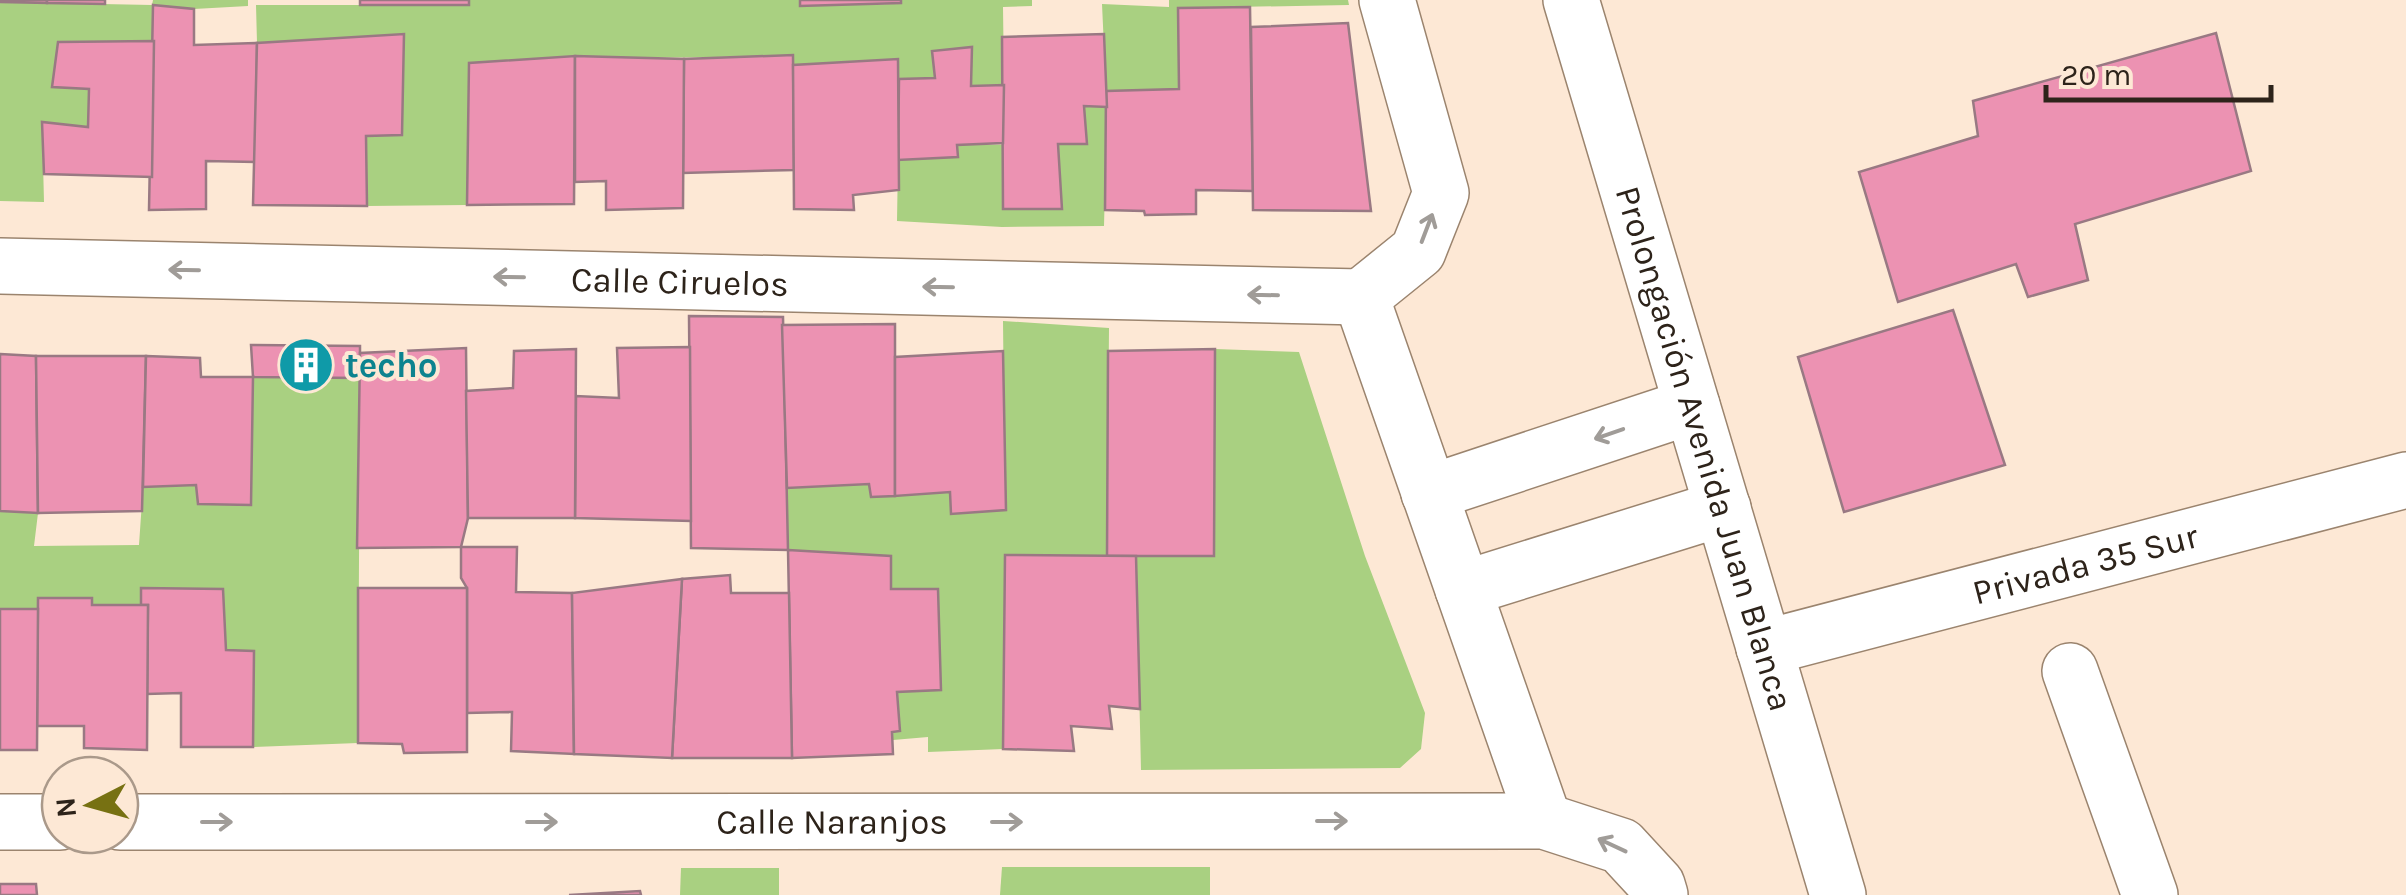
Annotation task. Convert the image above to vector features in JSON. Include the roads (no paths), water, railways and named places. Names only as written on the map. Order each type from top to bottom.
[{"type":"street","points":[[1387,0],[1440,193],[1418,252],[1361,297],[1544,821]]},
{"type":"street","name":"Prolongación Avenida Juan Blanca","points":[[1571,0],[1838,895]]},
{"type":"street","name":"Calle Ciruelos","points":[[0,266],[1361,297]]},
{"type":"street","points":[[1429,493],[1692,406]]},
{"type":"street","name":"Privada 35 Sur","points":[[1764,648],[2406,480]]},
{"type":"street","points":[[1463,589],[1723,508]]},
{"type":"street","points":[[2070,671],[2150,895]]},
{"type":"street","name":"Calle Naranjos","points":[[140,822],[1544,821],[1621,846],[1657,885],[1660,895]]},
{"type":"street","points":[[0,822],[40,822]]},
{"type":"place","name":"techo","points":[[306,365]]}]
